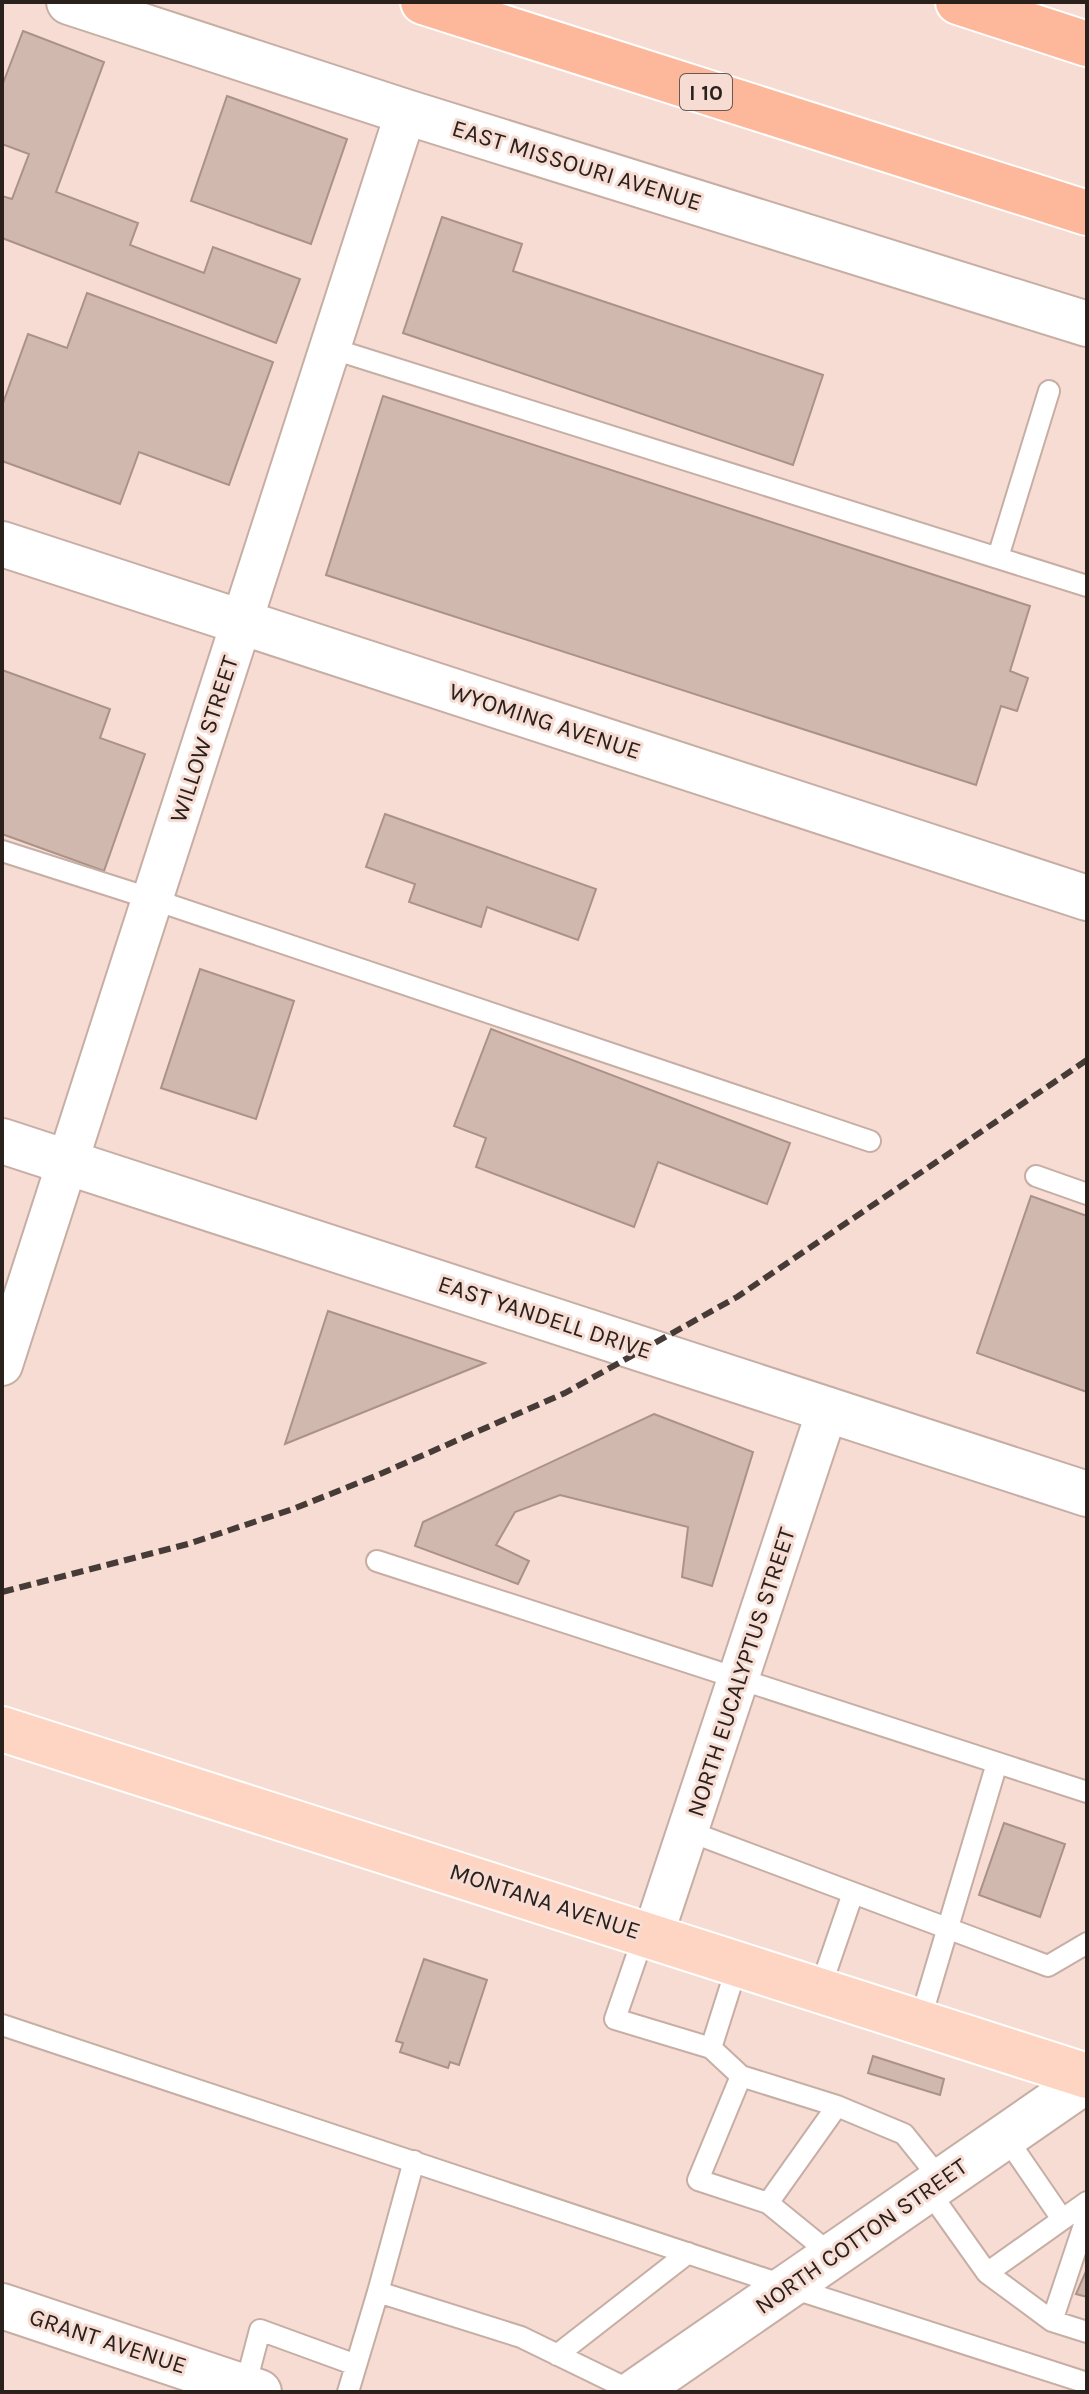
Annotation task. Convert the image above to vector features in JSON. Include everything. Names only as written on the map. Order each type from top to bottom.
[{"type":"highway","name":"I 10","points":[[423,2],[1087,213]]},
{"type":"highway","points":[[958,2],[1087,44]]},
{"type":"highway","points":[[1030,25],[1087,34]]},
{"type":"main road","name":"MONTANA AVENUE","points":[[2,1729],[920,2021],[1087,2078]]},
{"type":"street","name":"EAST MISSOURI AVENUE","points":[[69,2],[406,112],[1087,324]]},
{"type":"street","name":"WILLOW STREET","points":[[2,1365],[406,112]]},
{"type":"street","name":"WYOMING AVENUE","points":[[2,544],[1087,898]]},
{"type":"street","name":"EAST YANDELL DRIVE","points":[[2,1141],[1087,1494]]},
{"type":"street","name":"NORTH EUCALYPTUS STREET","points":[[649,1934],[688,1831],[828,1408]]},
{"type":"street","name":"NORTH COTTON STREET","points":[[635,2392],[1087,2078]]},
{"type":"street","name":"GRANT AVENUE","points":[[2,2306],[252,2390]]},
{"type":"lane","points":[[330,348],[1087,586]]},
{"type":"lane","points":[[998,557],[1049,391]]},
{"type":"lane","points":[[2,851],[870,1141]]},
{"type":"lane","points":[[1036,1176],[1087,1194]]},
{"type":"lane","points":[[377,1561],[1087,1792]]},
{"type":"lane","points":[[920,2021],[997,1763]]},
{"type":"lane","points":[[688,1831],[1048,1966],[1087,1943]]},
{"type":"lane","points":[[820,1989],[853,1893]]},
{"type":"lane","points":[[649,1934],[615,2019],[711,2048],[741,2076],[837,2106],[904,2134],[987,2273],[1052,2321],[1087,2332]]},
{"type":"lane","points":[[711,2048],[738,1963]]},
{"type":"lane","points":[[2,2025],[1087,2383]]},
{"type":"lane","points":[[741,2076],[698,2180],[768,2203],[833,2256]]},
{"type":"lane","points":[[768,2203],[837,2106]]},
{"type":"lane","points":[[1005,2136],[1062,2219]]},
{"type":"lane","points":[[348,2392],[414,2161]]},
{"type":"lane","points":[[987,2273],[1087,2202]]},
{"type":"lane","points":[[1052,2321],[1087,2216]]},
{"type":"lane","points":[[557,2355],[688,2253]]},
{"type":"lane","points":[[378,2292],[521,2337],[635,2392]]},
{"type":"lane","points":[[252,2390],[260,2330],[356,2365]]},
{"type":"building","points":[[23,31],[104,62],[56,192],[138,223],[130,245],[204,273],[213,247],[300,279],[276,343],[2,238],[2,196],[12,199],[29,154],[2,144],[2,86]]},
{"type":"building","points":[[227,96],[347,139],[311,244],[191,201]]},
{"type":"building","points":[[442,217],[522,244],[513,271],[823,375],[793,465],[403,333]]},
{"type":"building","points":[[87,293],[273,362],[229,485],[139,452],[120,504],[2,461],[2,406],[28,334],[67,348]]},
{"type":"building","points":[[383,396],[1030,606],[1010,671],[1028,678],[1017,711],[1001,706],[976,785],[326,575]]},
{"type":"building","points":[[2,670],[110,709],[100,738],[145,754],[104,871],[2,834]]},
{"type":"building","points":[[385,814],[596,889],[578,940],[487,907],[481,927],[409,902],[415,884],[366,867]]},
{"type":"building","points":[[200,969],[294,1001],[256,1119],[161,1088]]},
{"type":"building","points":[[491,1029],[790,1143],[767,1204],[658,1162],[634,1227],[476,1167],[486,1138],[454,1126]]},
{"type":"building","points":[[1031,1196],[1087,1216],[1087,1392],[977,1353]]},
{"type":"building","points":[[328,1311],[485,1363],[285,1444]]},
{"type":"building","points":[[654,1414],[753,1452],[712,1586],[682,1577],[688,1527],[560,1495],[515,1512],[496,1545],[529,1561],[518,1584],[415,1546],[423,1522]]},
{"type":"building","points":[[1004,1823],[1065,1844],[1040,1917],[979,1895]]},
{"type":"building","points":[[424,1959],[487,1980],[459,2065],[450,2062],[448,2068],[400,2052],[403,2043],[396,2041]]},
{"type":"building","points":[[873,2056],[944,2079],[940,2095],[868,2073]]},
{"type":"building","points":[[1087,2269],[1087,2297],[1076,2294]]},
{"type":"railway","points":[[2,1592],[188,1544],[293,1509],[565,1393],[737,1297],[1087,1060]]}]
